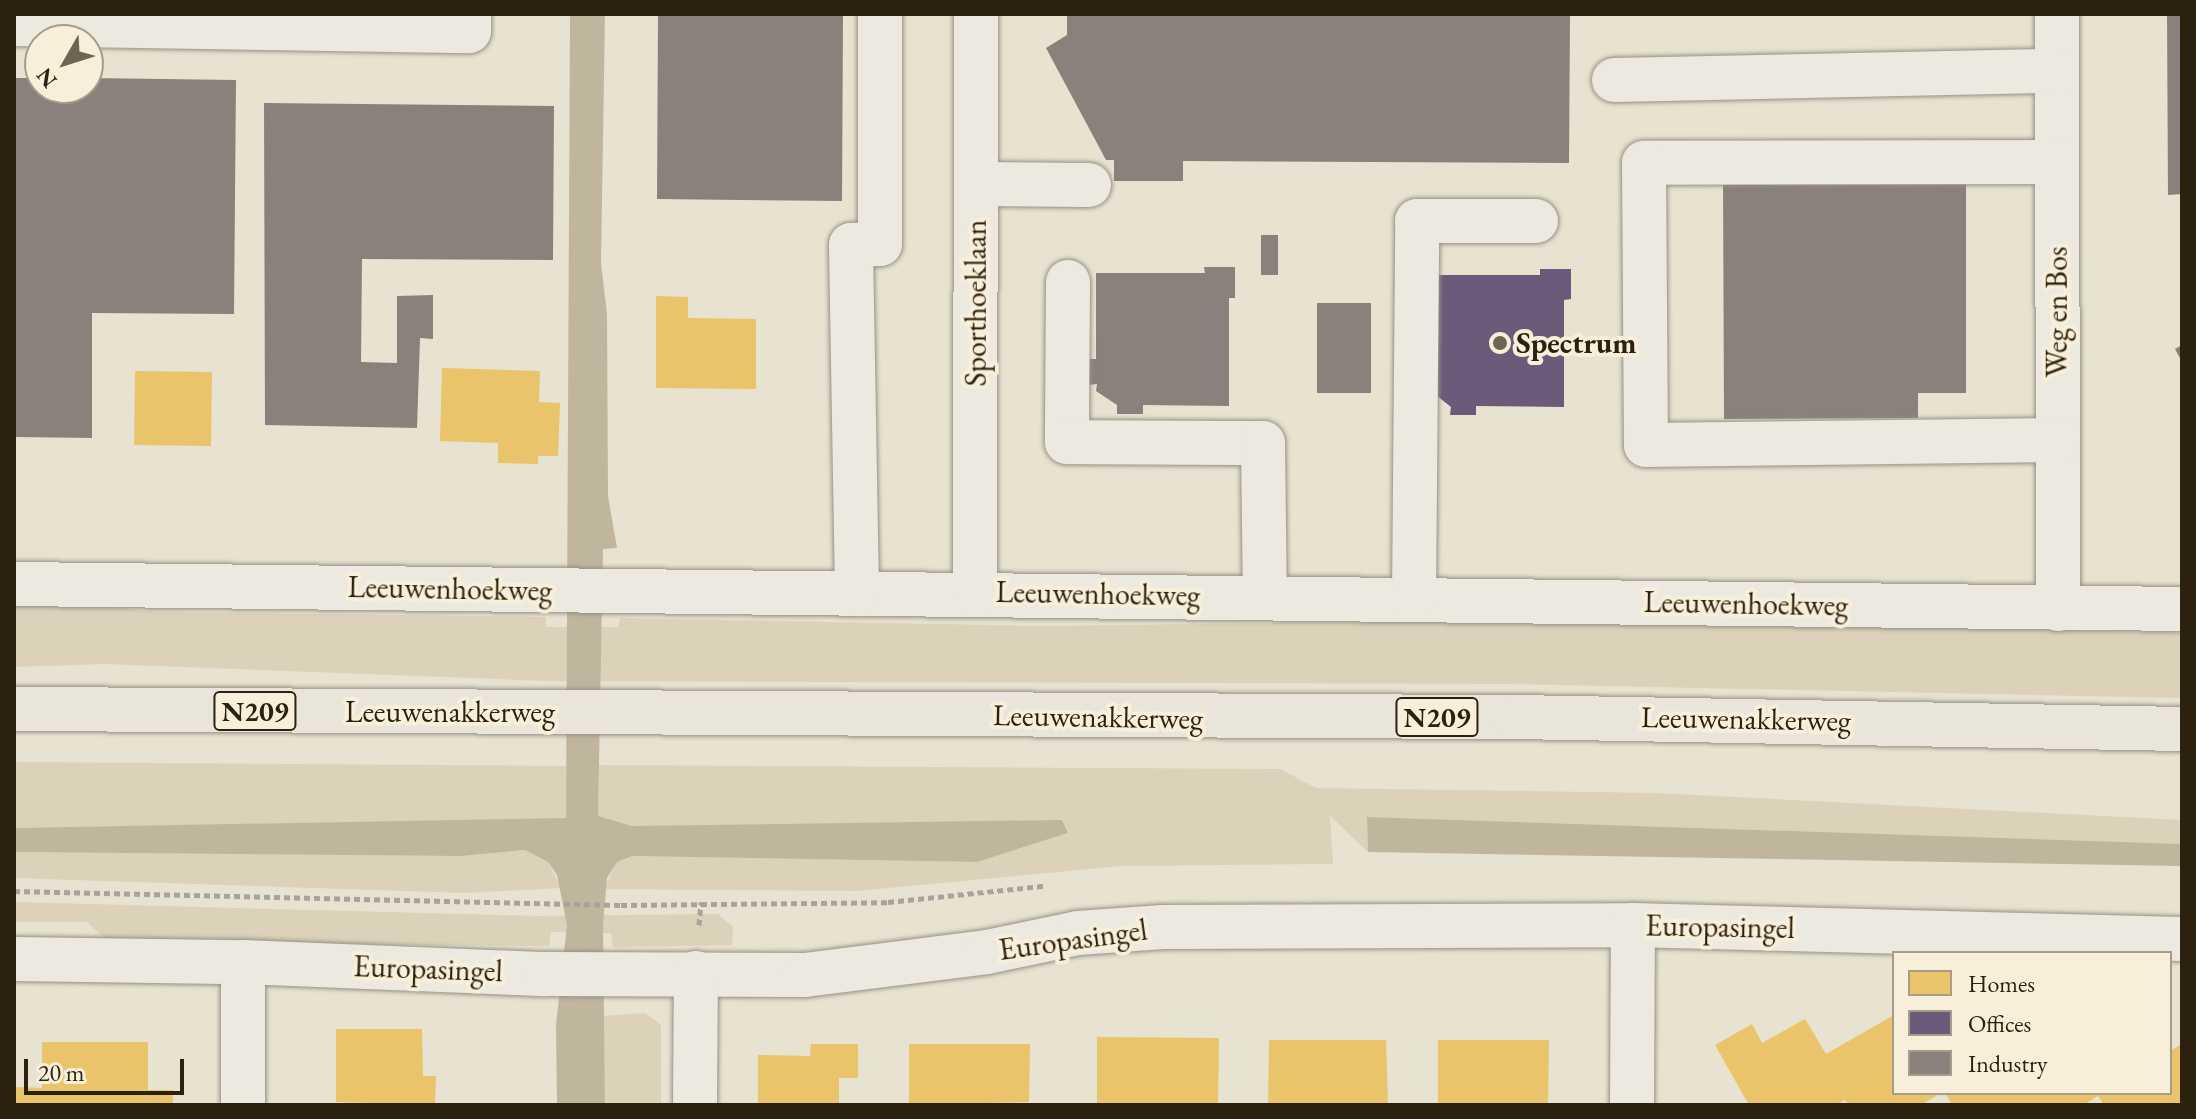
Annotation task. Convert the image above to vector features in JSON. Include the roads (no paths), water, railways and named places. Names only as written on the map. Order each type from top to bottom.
[{"type":"main road","name":"Leeuwenakkerweg","points":[[14,709],[1761,719],[2182,729]]},
{"type":"street","points":[[14,24],[469,31],[469,14]]},
{"type":"street","points":[[857,591],[851,245],[880,244],[880,14]]},
{"type":"street","name":"Sporthoeklaan","points":[[975,592],[976,14]]},
{"type":"street","name":"Weg en Bos","points":[[2057,14],[2058,609]]},
{"type":"street","points":[[1614,80],[2057,71]]},
{"type":"street","points":[[2057,162],[1644,163],[1646,445],[2058,440]]},
{"type":"street","points":[[976,184],[1089,185]]},
{"type":"street","points":[[1414,598],[1417,221],[1536,221]]},
{"type":"street","points":[[1068,282],[1067,442],[1263,443],[1265,596]]},
{"type":"street","name":"Leeuwenhoekweg","points":[[14,584],[544,591],[975,592],[2182,609]]},
{"type":"street","points":[[1632,1105],[1633,925]]},
{"type":"street","name":"Europasingel","points":[[14,959],[243,962],[546,974],[805,975],[987,952],[1078,933],[1163,927],[1633,925],[2182,939]]},
{"type":"street","points":[[243,962],[243,1105]]},
{"type":"street","points":[[695,1105],[696,973]]},
{"type":"place","name":"Spectrum","points":[[1500,343]]}]
